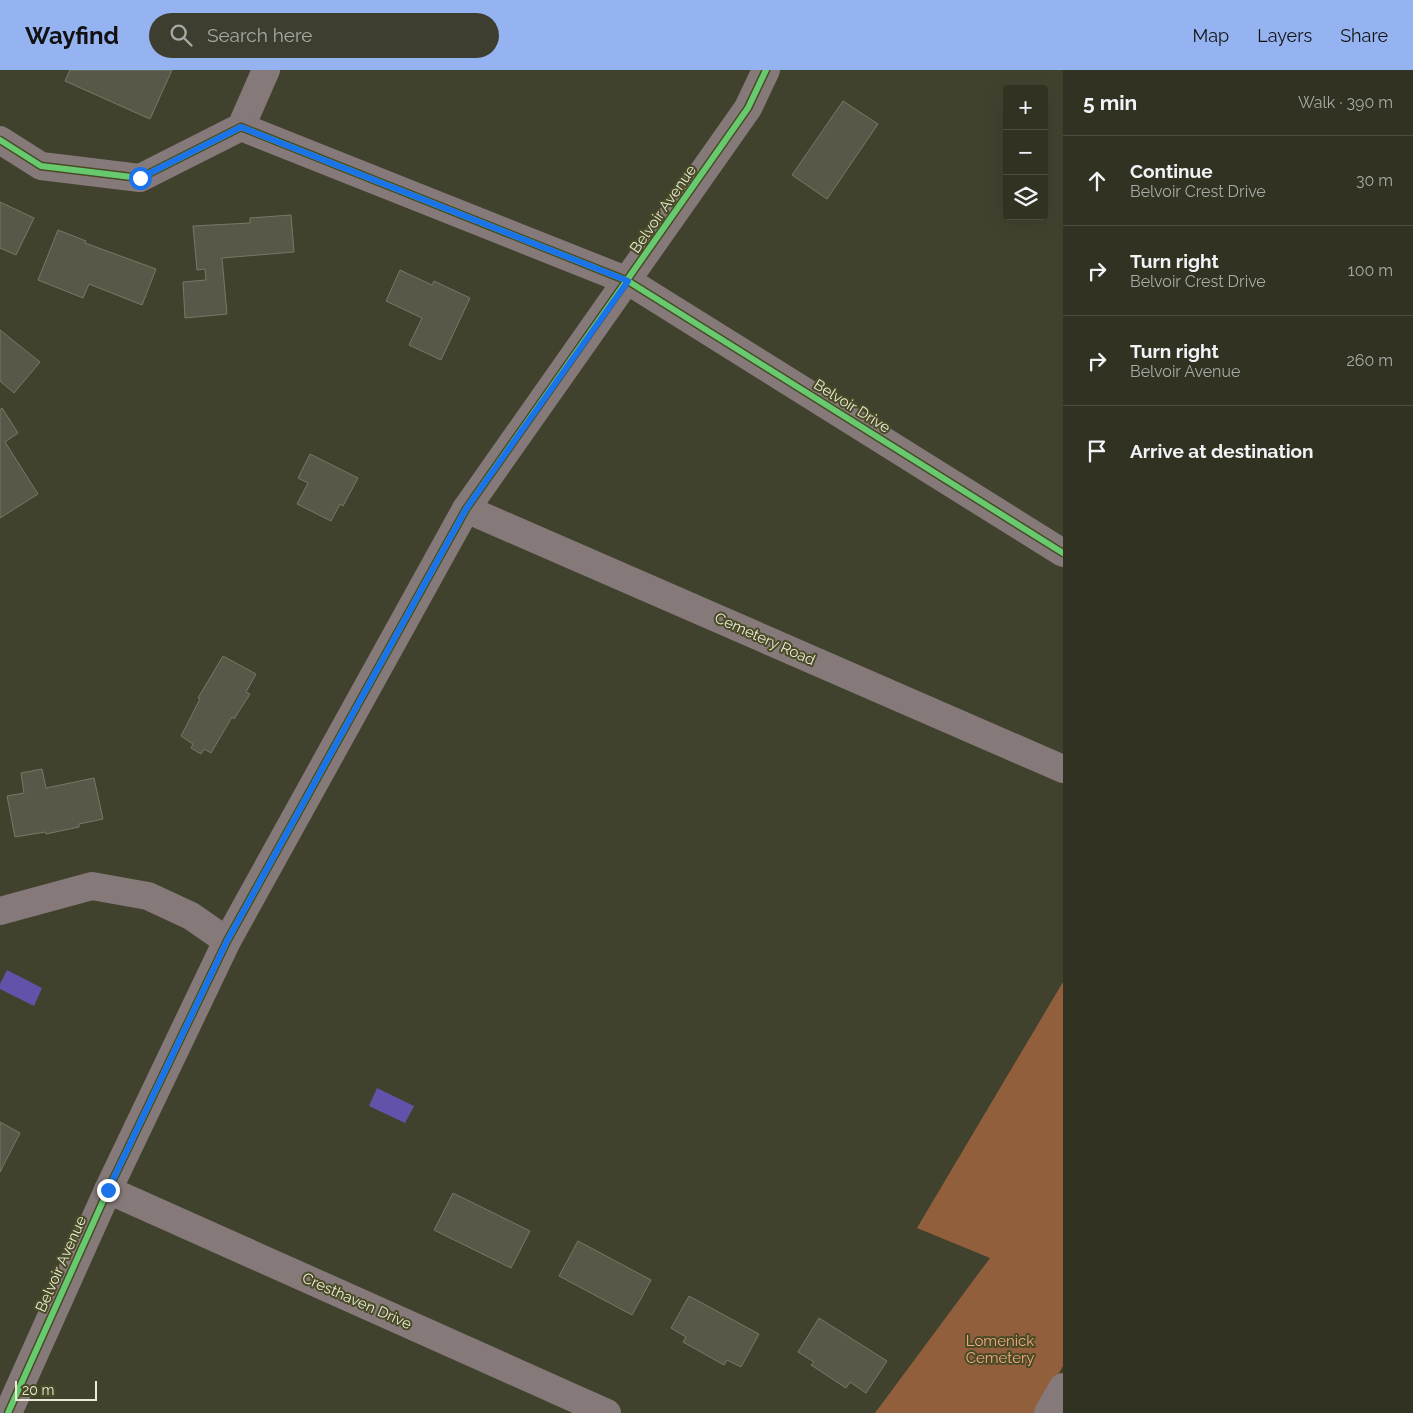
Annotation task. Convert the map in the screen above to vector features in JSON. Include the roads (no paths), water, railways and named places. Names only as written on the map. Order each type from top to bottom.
[{"type":"street","points":[[0,140],[41,166],[140,178],[241,127],[266,70]]},
{"type":"street","name":"Belvoir Avenue","points":[[8,1413],[108,1190],[227,941],[466,509],[748,108],[766,70]]},
{"type":"street","name":"Belvoir Drive","points":[[241,127],[628,281],[1062,551]]},
{"type":"street","name":"Cemetery Road","points":[[466,509],[1063,769]]},
{"type":"street","points":[[0,911],[92,886],[148,896],[191,916],[227,941]]},
{"type":"street","name":"Cresthaven Drive","points":[[108,1190],[607,1413]]},
{"type":"street","points":[[1048,1413],[1063,1386]]},
{"type":"park label","name":"Lomenick Cemetery","points":[[1000,1350]]}]
